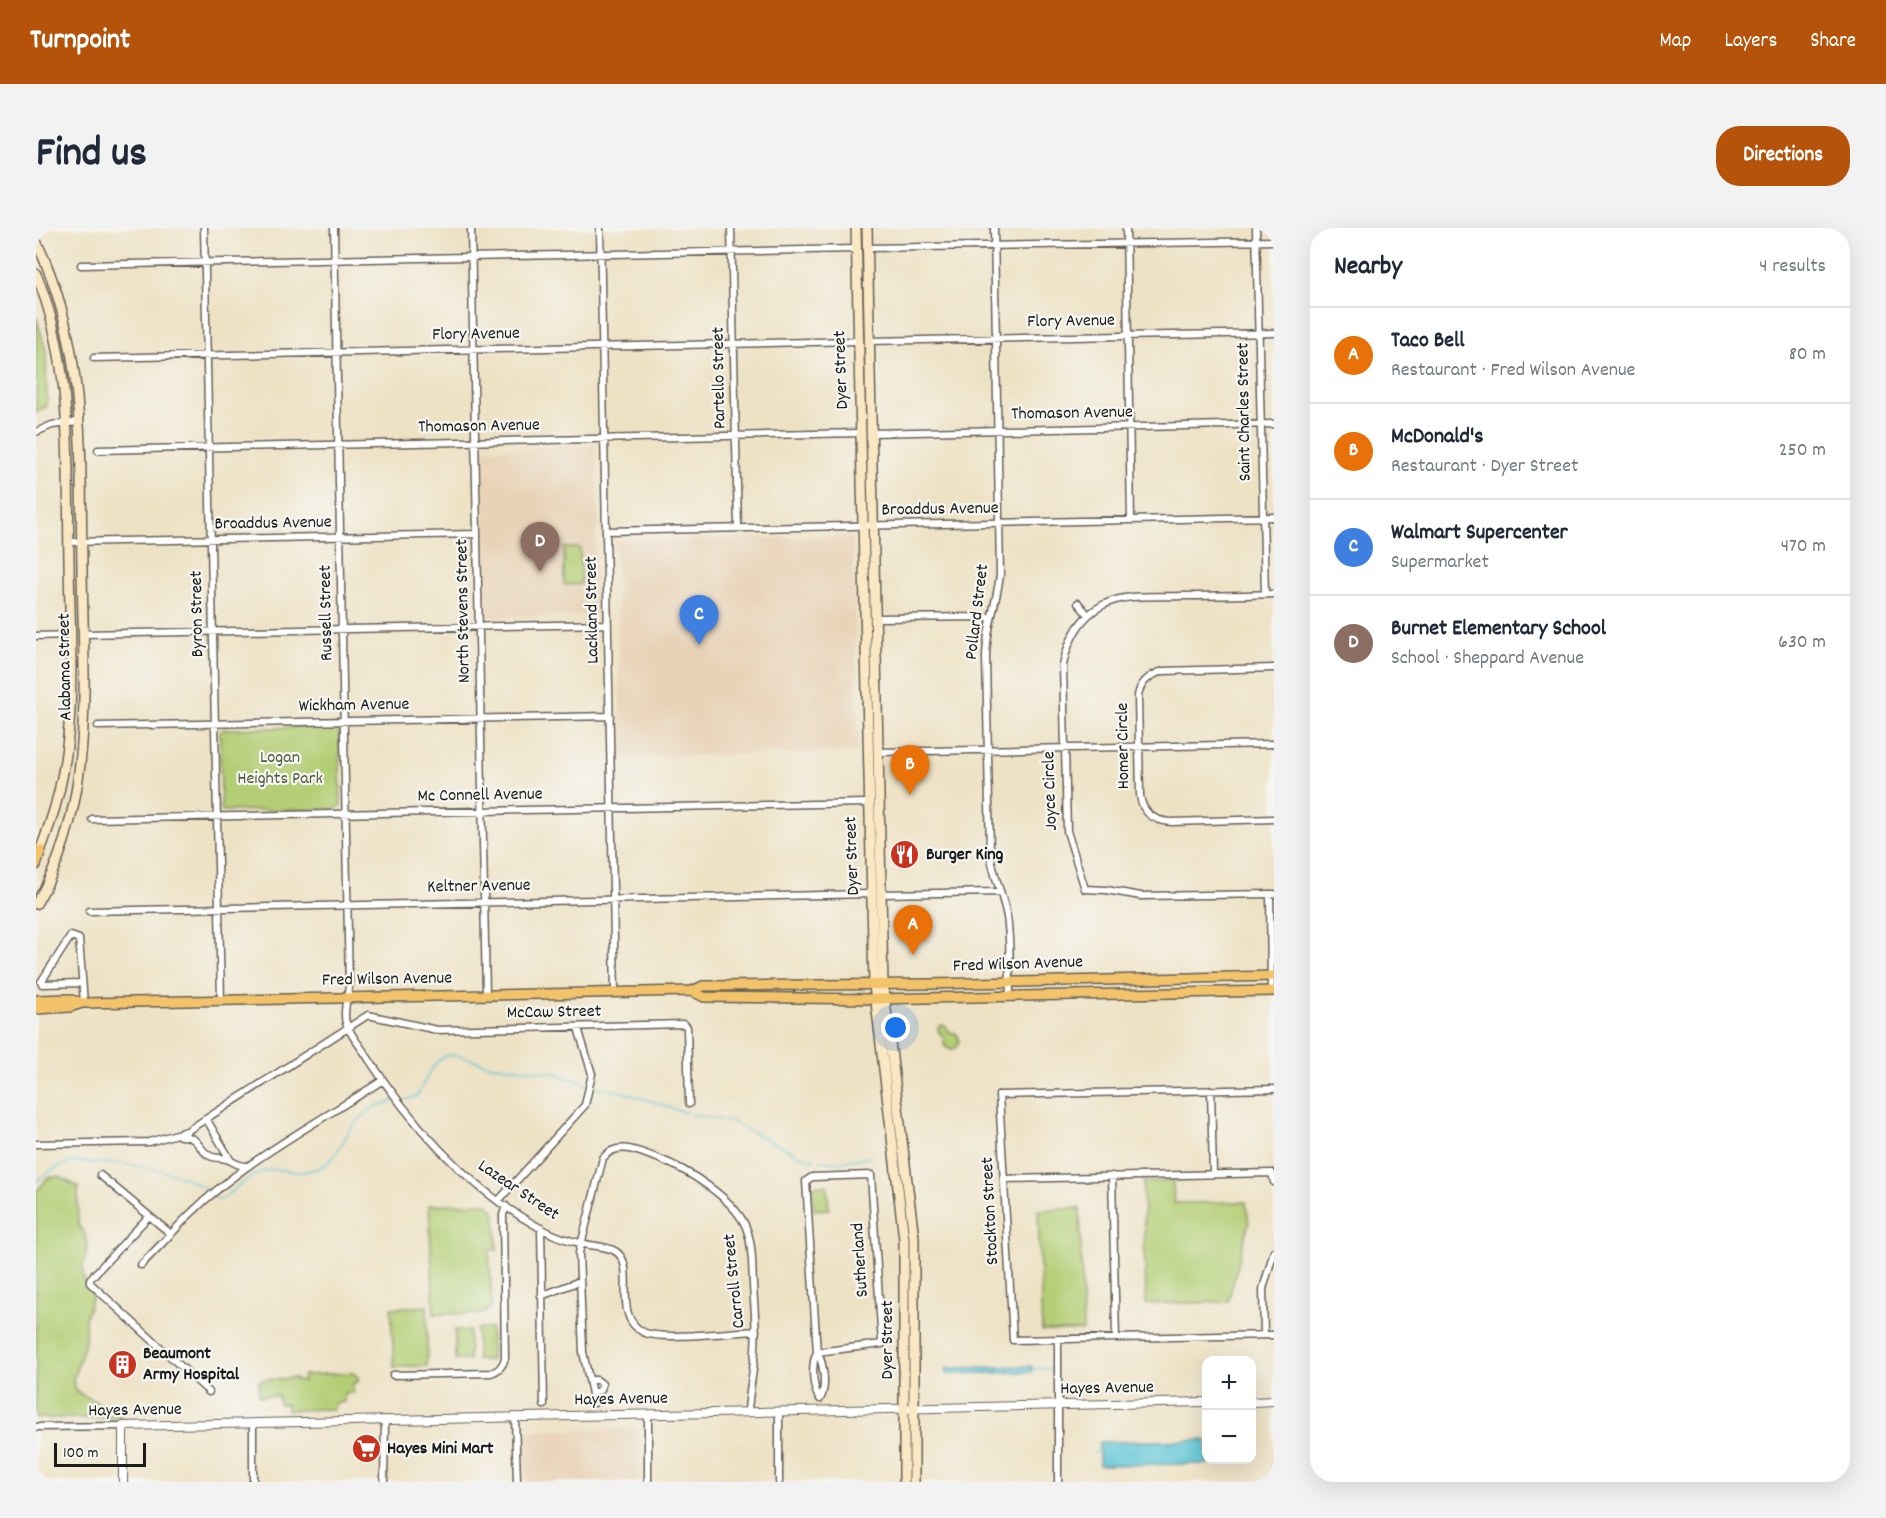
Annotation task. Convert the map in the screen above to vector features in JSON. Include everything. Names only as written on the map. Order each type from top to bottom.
[{"type":"main road","name":"Dyer Street","points":[[856,228],[871,894],[879,999],[904,1239],[909,1409],[914,1482]]},
{"type":"main road","name":"Dyer Street","points":[[867,228],[881,894],[878,985]]},
{"type":"main road","name":"Alabama Street","points":[[36,242],[51,274],[67,324],[75,370],[84,716],[77,788],[65,838],[52,873],[36,904]]},
{"type":"main road","name":"Alabama Street","points":[[36,274],[46,300],[57,342],[64,384],[70,635],[70,718],[65,766],[55,809],[38,854]]},
{"type":"main road","points":[[856,291],[860,296],[862,334],[869,341]]},
{"type":"main road","points":[[858,341],[863,348],[866,373],[870,379]]},
{"type":"main road","points":[[864,618],[870,622],[871,646],[876,656]]},
{"type":"main road","points":[[867,722],[870,727],[872,746],[878,752]]},
{"type":"main road","points":[[868,803],[874,805],[875,820],[880,830]]},
{"type":"main road","points":[[36,865],[38,854]]},
{"type":"main road","points":[[870,870],[875,891],[881,894]]},
{"type":"main road","name":"Fred Wilson Avenue","points":[[38,999],[67,999],[84,1003],[692,991],[703,986],[878,985],[1272,976]]},
{"type":"main road","name":"Fred Wilson Avenue","points":[[692,991],[704,997],[879,999],[1272,991]]},
{"type":"main road","name":"Fred Wilson Avenue","points":[[36,1009],[70,1007],[84,1003]]},
{"type":"main road","name":"Dyer Street","points":[[904,1482],[909,1409]]},
{"type":"street","name":"Byron Street","points":[[204,228],[221,1000]]},
{"type":"street","name":"Russell Street","points":[[334,228],[348,905],[349,987],[345,1007],[348,1027]]},
{"type":"street","name":"North Stevens Street","points":[[471,228],[486,994]]},
{"type":"street","name":"Lackland Street","points":[[600,228],[615,992]]},
{"type":"street","name":"Partello Street","points":[[731,228],[738,528]]},
{"type":"street","name":"Pollard Street","points":[[994,228],[1001,524],[1000,582],[990,617],[986,643],[990,853],[1008,926],[1010,997]]},
{"type":"street","points":[[1126,228],[1131,520]]},
{"type":"street","name":"Saint Charles Street","points":[[1256,228],[1265,594]]},
{"type":"street","points":[[867,248],[1274,241]]},
{"type":"street","points":[[81,265],[856,249]]},
{"type":"street","name":"Flory Avenue","points":[[869,341],[1274,333]]},
{"type":"street","name":"Flory Avenue","points":[[94,358],[858,341]]},
{"type":"street","points":[[36,432],[52,425],[78,422]]},
{"type":"street","name":"Thomason Avenue","points":[[871,433],[1274,424]]},
{"type":"street","name":"Thomason Avenue","points":[[98,450],[860,433]]},
{"type":"street","name":"Broaddus Avenue","points":[[606,531],[1274,518]]},
{"type":"street","name":"Broaddus Avenue","points":[[69,542],[477,534]]},
{"type":"street","name":"Joyce Circle","points":[[1272,894],[1141,896],[1106,890],[1085,890],[1067,831],[1063,665],[1073,635],[1088,615],[1109,602],[1132,597],[1274,594]]},
{"type":"street","points":[[1078,603],[1088,615]]},
{"type":"street","points":[[876,618],[990,617]]},
{"type":"street","points":[[83,634],[608,624]]},
{"type":"street","points":[[36,636],[70,635]]},
{"type":"street","name":"Homer Circle","points":[[1274,668],[1175,670],[1154,674],[1146,679],[1138,692],[1140,801],[1152,817],[1171,822],[1274,819]]},
{"type":"street","name":"Wickham Avenue","points":[[98,726],[610,716]]},
{"type":"street","points":[[878,752],[1274,744]]},
{"type":"street","name":"Mc Connell Avenue","points":[[92,819],[868,803]]},
{"type":"street","points":[[881,894],[999,892]]},
{"type":"street","name":"Keltner Avenue","points":[[89,911],[871,894]]},
{"type":"street","points":[[1272,894],[1272,991]]},
{"type":"street","points":[[38,999],[42,978],[71,936],[79,939],[84,1003]]},
{"type":"street","points":[[42,984],[82,983]]},
{"type":"street","name":"McCaw Street","points":[[173,1137],[207,1120],[368,1015],[431,1029],[685,1025],[689,1104]]},
{"type":"street","name":"Lazear Street","points":[[348,1027],[383,1080],[420,1129],[481,1188],[541,1228],[581,1243],[612,1249],[621,1255],[624,1264],[626,1308],[633,1323],[641,1331],[663,1337],[756,1331]]},
{"type":"street","points":[[498,1200],[585,1105],[592,1074],[578,1028]]},
{"type":"street","points":[[141,1265],[209,1196],[247,1166],[383,1080]]},
{"type":"street","name":"Stockton Street","points":[[1274,1089],[999,1095],[1013,1340],[1274,1335]]},
{"type":"street","points":[[1211,1090],[1213,1174]]},
{"type":"street","points":[[207,1120],[231,1161]]},
{"type":"street","points":[[36,1144],[139,1143],[187,1136],[196,1140],[210,1156],[231,1161],[239,1166],[247,1166]]},
{"type":"street","name":"Carroll Street","points":[[581,1243],[601,1164],[607,1154],[615,1149],[625,1148],[674,1165],[726,1199],[742,1218],[749,1239],[756,1331],[748,1412]]},
{"type":"street","points":[[1004,1179],[1272,1173],[1274,1182]]},
{"type":"street","points":[[100,1174],[171,1234]]},
{"type":"street","name":"Sutherland","points":[[871,1174],[882,1344],[817,1352],[806,1181],[812,1177],[871,1174]]},
{"type":"street","points":[[1112,1176],[1116,1338]]},
{"type":"street","points":[[393,1375],[491,1373],[497,1371],[503,1364],[505,1358],[503,1215],[507,1206]]},
{"type":"street","points":[[149,1216],[90,1279],[90,1283],[209,1392]]},
{"type":"street","points":[[541,1228],[544,1405]]},
{"type":"street","points":[[581,1243],[580,1281],[584,1352],[594,1403]]},
{"type":"street","points":[[1264,1335],[1263,1289],[1274,1251]]},
{"type":"street","points":[[542,1296],[580,1281]]},
{"type":"street","points":[[1058,1339],[1058,1482]]},
{"type":"street","points":[[817,1352],[821,1358],[824,1393],[820,1399],[821,1410]]},
{"type":"street","points":[[589,1380],[597,1380],[602,1384],[601,1390],[592,1393]]},
{"type":"street","points":[[1256,1402],[1274,1401]]},
{"type":"street","name":"Hayes Avenue","points":[[36,1427],[1202,1402]]},
{"type":"street","points":[[779,1411],[779,1482]]},
{"type":"street","points":[[648,1414],[648,1482]]},
{"type":"street","points":[[515,1417],[517,1482]]},
{"type":"street","points":[[384,1482],[385,1420]]},
{"type":"street","points":[[252,1423],[253,1482]]},
{"type":"street","points":[[123,1426],[123,1482]]},
{"type":"shaded area","points":[[595,446],[599,527],[595,530],[596,615],[486,617],[483,449]]},
{"type":"shaded area","points":[[853,536],[858,752],[621,757],[616,541]]},
{"type":"shaded area","points":[[638,1429],[638,1482],[524,1482],[524,1431]]},
{"type":"green space","points":[[36,316],[46,351],[47,406],[36,413]]},
{"type":"green space","points":[[564,548],[580,548],[581,584],[564,585]]},
{"type":"green space","name":"Logan Heights Park","points":[[336,726],[339,728],[341,806],[337,809],[223,811],[221,809],[220,732],[223,729]]},
{"type":"green space","points":[[943,1025],[949,1032],[956,1033],[959,1038],[958,1046],[951,1050],[944,1046],[944,1037],[938,1029]]},
{"type":"green space","points":[[58,1176],[78,1187],[78,1225],[87,1241],[83,1274],[93,1294],[85,1318],[85,1342],[73,1381],[75,1391],[122,1415],[120,1418],[36,1418],[36,1192],[48,1178]]},
{"type":"green space","points":[[1173,1181],[1174,1203],[1246,1202],[1249,1222],[1228,1302],[1146,1304],[1143,1182]]},
{"type":"green space","points":[[827,1185],[829,1209],[814,1210],[812,1186]]},
{"type":"green space","points":[[487,1203],[496,1213],[497,1250],[489,1250],[492,1307],[482,1314],[434,1314],[429,1205]]},
{"type":"green space","points":[[1080,1208],[1083,1331],[1042,1331],[1038,1210]]},
{"type":"green space","points":[[427,1306],[427,1366],[394,1367],[391,1308]]},
{"type":"green space","points":[[477,1329],[491,1329],[491,1360],[477,1360]]},
{"type":"green space","points":[[455,1330],[469,1330],[469,1360],[455,1360]]},
{"type":"green space","points":[[353,1373],[358,1377],[358,1382],[353,1383],[353,1393],[344,1393],[344,1402],[335,1403],[334,1409],[287,1410],[287,1404],[279,1404],[278,1396],[259,1396],[259,1380],[295,1378],[295,1380],[303,1381],[303,1375]]},
{"type":"water","points":[[1032,1366],[1032,1372],[947,1374],[947,1368]]},
{"type":"water","points":[[1202,1440],[1202,1464],[1209,1464],[1099,1465],[1099,1442]]},
{"type":"waterway","points":[[405,1100],[417,1096],[430,1071],[439,1060],[448,1055],[491,1065],[555,1073],[588,1085]]},
{"type":"waterway","points":[[593,1086],[630,1094],[686,1113]]},
{"type":"waterway","points":[[354,1124],[374,1107],[394,1101]]},
{"type":"waterway","points":[[691,1114],[731,1122],[814,1160]]},
{"type":"waterway","points":[[214,1197],[218,1200],[222,1199],[244,1182],[263,1172],[277,1169],[309,1171],[326,1164],[337,1152],[352,1126]]},
{"type":"waterway","points":[[820,1161],[837,1162],[871,1157]]},
{"type":"waterway","points":[[36,1182],[57,1167],[77,1161],[152,1168],[183,1177],[207,1191]]},
{"type":"waterway","points":[[1032,1369],[1054,1369]]},
{"type":"waterway","points":[[1093,1452],[1099,1452]]},
{"type":"place","name":"Burnet Elementary School","points":[[540,572]]},
{"type":"place","name":"Walmart Supercenter","points":[[699,645]]},
{"type":"place","name":"McDonald's","points":[[910,795]]},
{"type":"place","name":"Burger King","points":[[905,855]]},
{"type":"place","name":"Taco Bell","points":[[913,955]]},
{"type":"place","name":"Beaumont Army Hospital","points":[[122,1364]]},
{"type":"place","name":"Hayes Mini Mart","points":[[366,1449]]}]
